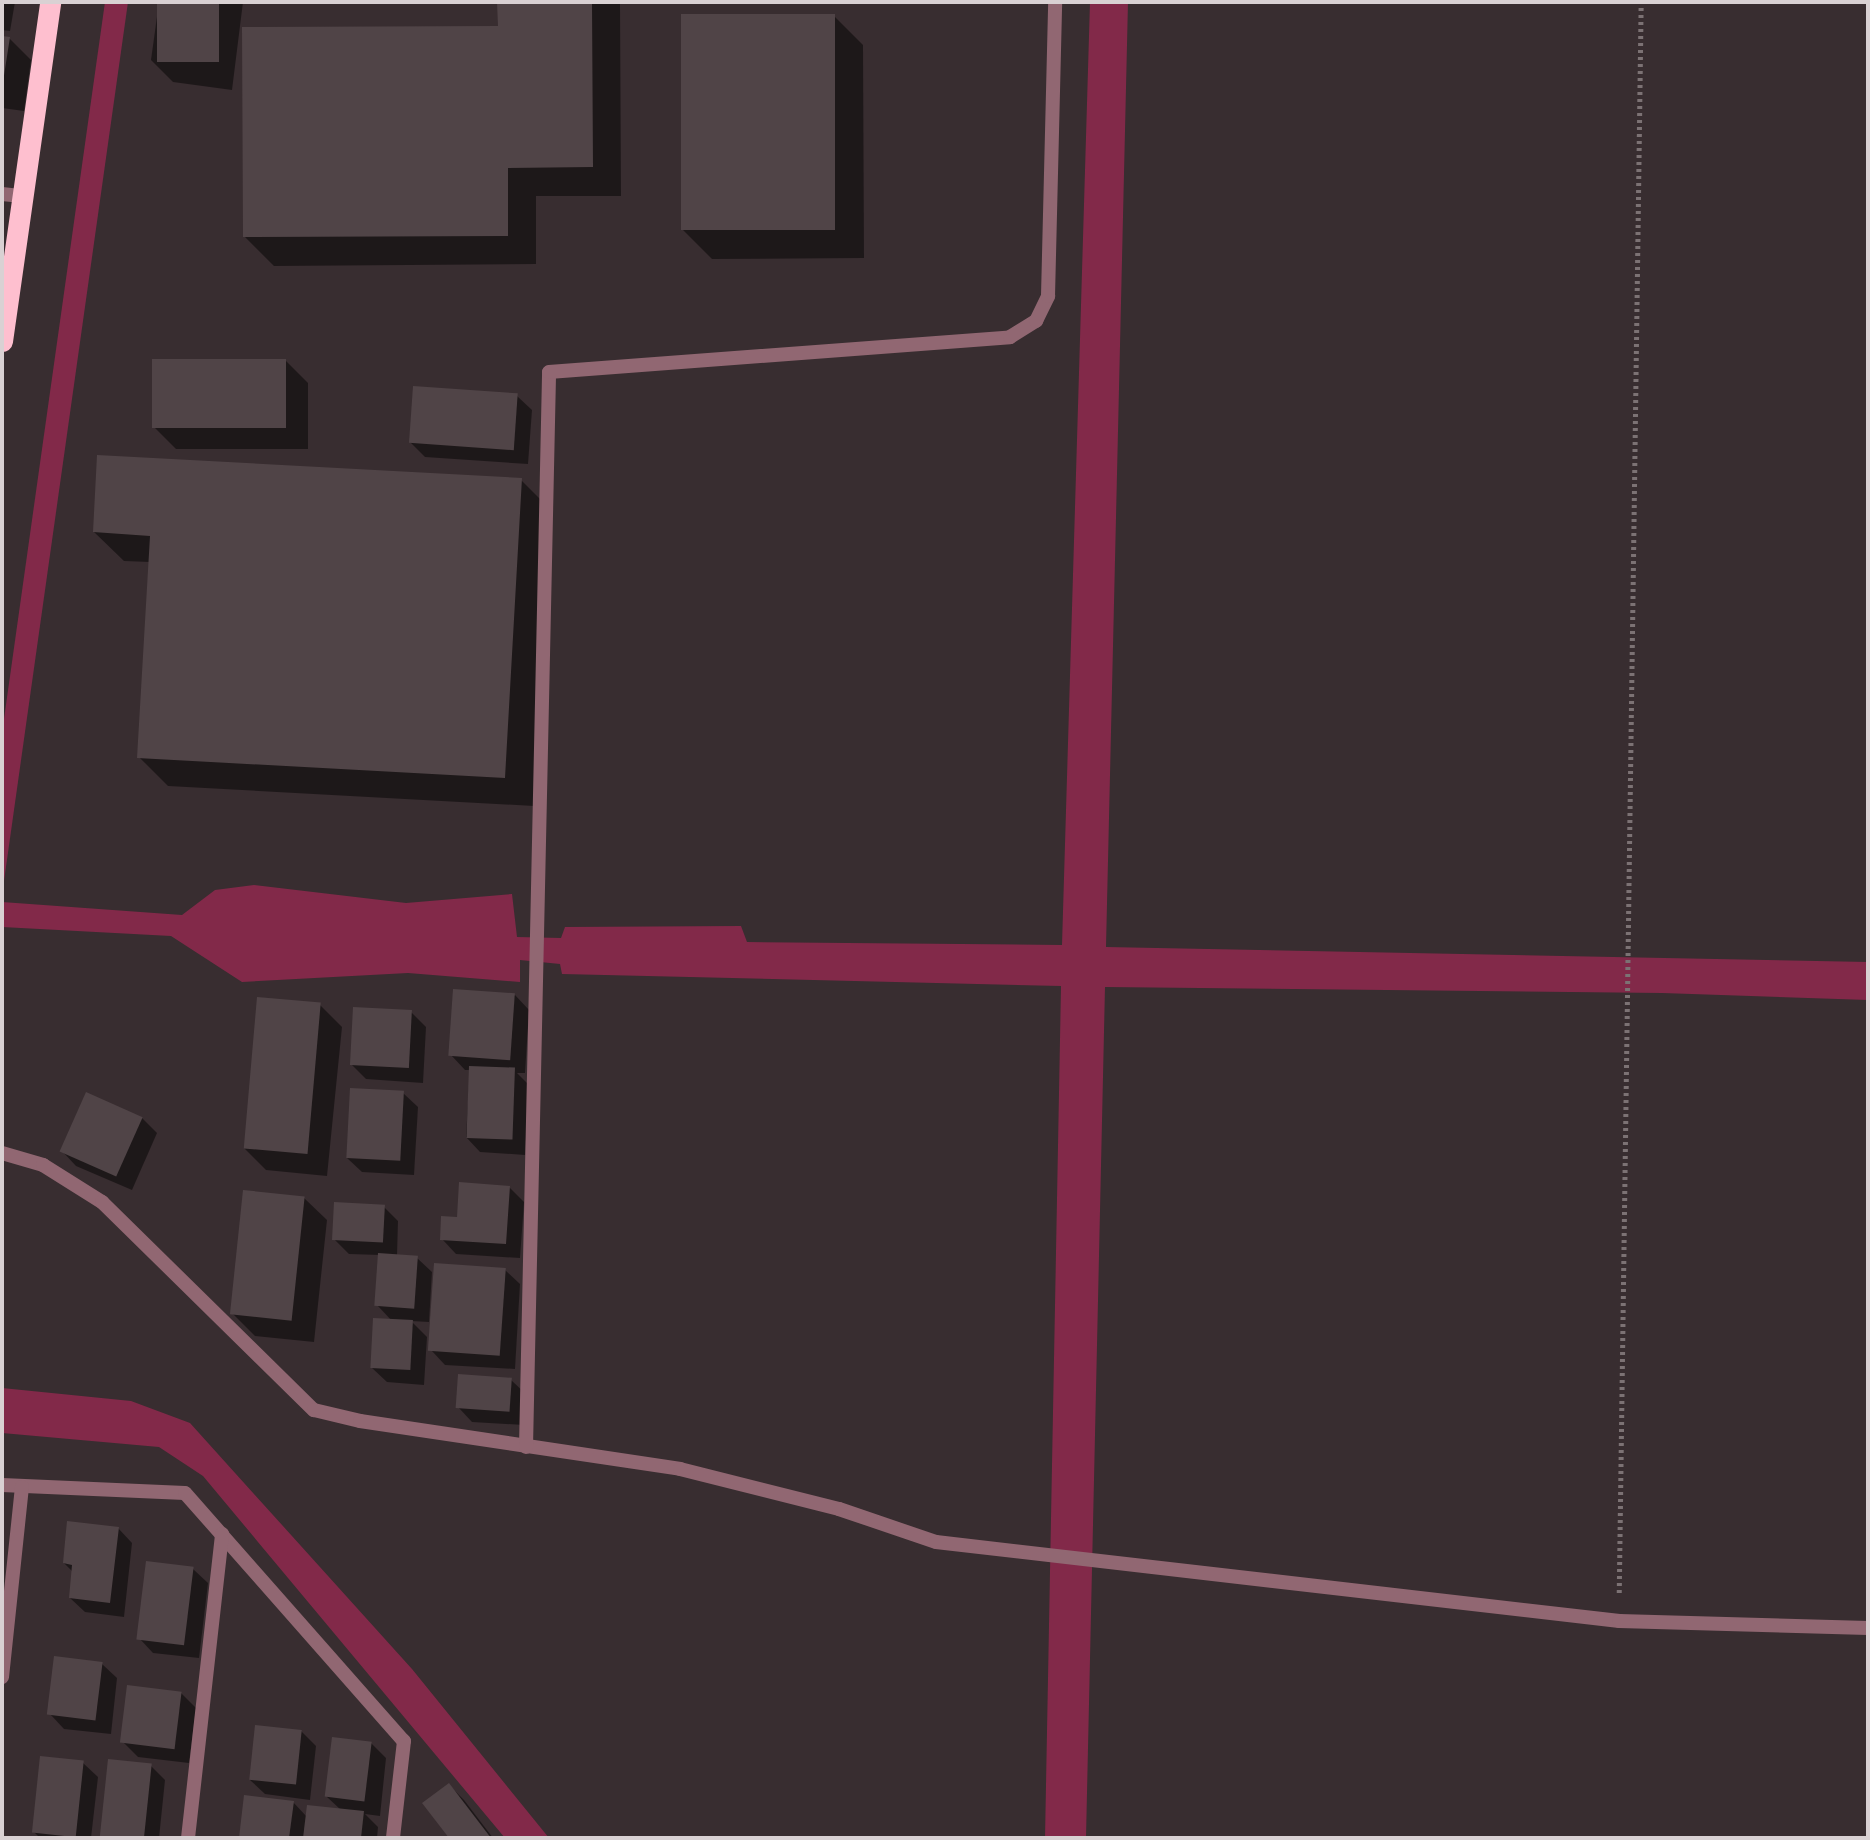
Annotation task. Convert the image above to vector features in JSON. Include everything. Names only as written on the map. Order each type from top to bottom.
[{"type":"highway","points":[[2,341],[12,195],[50,2]]},
{"type":"street","points":[[526,1447],[549,372],[1010,337],[1037,321],[1048,296],[1055,2]]},
{"type":"street","points":[[2,1153],[43,1165],[102,1202],[314,1409],[360,1421],[680,1469],[839,1509],[936,1542],[1619,1621],[1868,1628]]},
{"type":"street","points":[[2,1486],[185,1493],[404,1741],[393,1838]]},
{"type":"street","points":[[2,1677],[22,1487]]},
{"type":"street","points":[[188,1838],[222,1534]]},
{"type":"path","points":[[1619,1621],[1641,2]]},
{"type":"shaded area","points":[[105,2],[128,2],[2,895],[2,733]]},
{"type":"shaded area","points":[[1090,2],[1128,2],[1106,947],[1868,962],[1868,1000],[1662,993],[1105,987],[1086,1838],[1045,1838],[1061,986],[562,974],[560,964],[520,960],[520,982],[408,973],[242,982],[171,936],[2,927],[2,902],[182,915],[215,890],[254,885],[406,903],[512,894],[517,937],[561,938],[565,927],[741,926],[747,942],[1062,945]]},
{"type":"shaded area","points":[[2,1388],[131,1401],[190,1423],[412,1669],[549,1838],[505,1838],[203,1476],[159,1447],[2,1433]]},
{"type":"building","points":[[157,2],[219,2],[219,62],[157,62]]},
{"type":"building","points":[[497,2],[592,2],[593,167],[508,168],[508,236],[243,237],[242,27],[498,26]]},
{"type":"building","points":[[681,14],[835,14],[835,230],[681,230]]},
{"type":"building","points":[[2,36],[10,37],[3,82],[2,82]]},
{"type":"building","points":[[152,359],[286,359],[286,428],[152,428]]},
{"type":"building","points":[[413,386],[518,393],[514,450],[409,443]]},
{"type":"building","points":[[97,455],[522,478],[505,778],[137,758],[150,536],[93,532]]},
{"type":"building","points":[[453,989],[515,993],[510,1060],[448,1056]]},
{"type":"building","points":[[257,997],[321,1003],[308,1154],[244,1148]]},
{"type":"building","points":[[353,1007],[412,1010],[409,1068],[350,1065]]},
{"type":"building","points":[[469,1066],[515,1068],[512,1140],[466,1138]]},
{"type":"building","points":[[350,1088],[404,1091],[400,1161],[346,1158]]},
{"type":"building","points":[[86,1092],[143,1117],[116,1177],[60,1151]]},
{"type":"building","points":[[459,1182],[510,1186],[506,1244],[440,1240],[441,1216],[457,1217]]},
{"type":"building","points":[[243,1190],[305,1196],[292,1321],[230,1314]]},
{"type":"building","points":[[334,1202],[385,1205],[383,1243],[332,1240]]},
{"type":"building","points":[[378,1253],[418,1256],[414,1309],[374,1306]]},
{"type":"building","points":[[434,1263],[506,1268],[500,1356],[428,1351]]},
{"type":"building","points":[[373,1318],[413,1320],[410,1370],[370,1368]]},
{"type":"building","points":[[458,1374],[512,1378],[509,1412],[456,1408]]},
{"type":"building","points":[[67,1521],[119,1527],[110,1603],[69,1598],[72,1565],[63,1563]]},
{"type":"building","points":[[146,1561],[194,1567],[184,1645],[136,1639]]},
{"type":"building","points":[[54,1656],[103,1662],[95,1721],[47,1715]]},
{"type":"building","points":[[127,1685],[182,1692],[175,1749],[120,1743]]},
{"type":"building","points":[[255,1725],[302,1730],[296,1785],[249,1780]]},
{"type":"building","points":[[332,1737],[372,1742],[364,1801],[325,1797]]},
{"type":"building","points":[[40,1756],[84,1761],[76,1837],[32,1833]]},
{"type":"building","points":[[108,1759],[152,1764],[144,1838],[100,1838]]},
{"type":"building","points":[[449,1783],[491,1838],[449,1838],[422,1803]]},
{"type":"building","points":[[244,1795],[294,1801],[289,1838],[239,1838]]},
{"type":"building","points":[[307,1805],[364,1811],[361,1838],[303,1838]]}]
